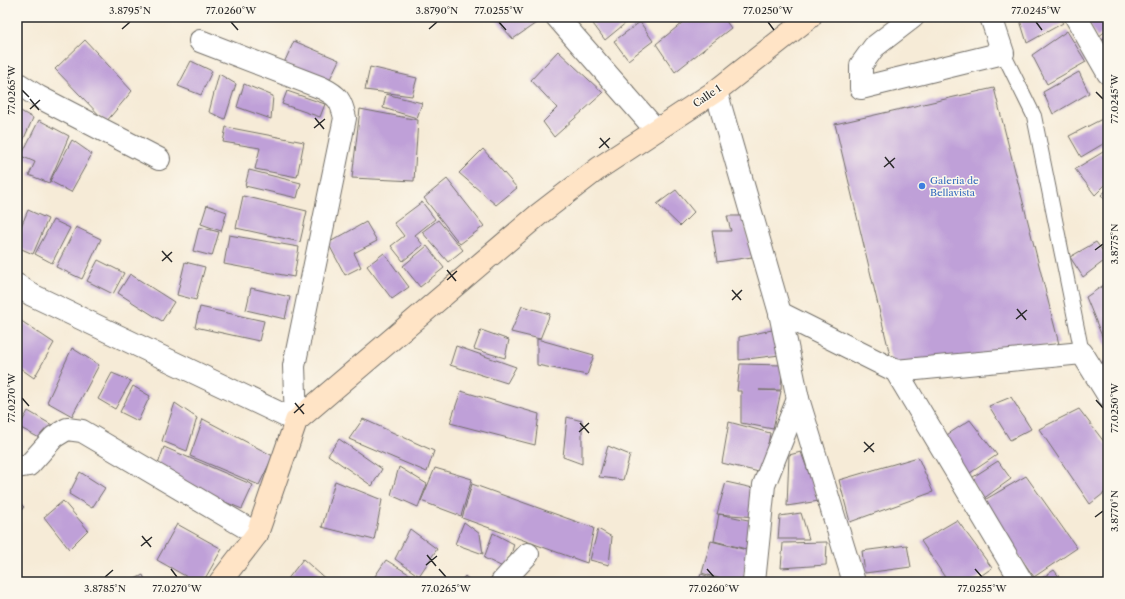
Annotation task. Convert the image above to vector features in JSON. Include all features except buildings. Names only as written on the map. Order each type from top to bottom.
[{"type":"main road","name":"Calle 1","points":[[296,421],[538,216],[599,168],[716,91],[809,17]]},
{"type":"main road","points":[[220,582],[257,534],[296,421]]},
{"type":"street","points":[[557,17],[656,130]]},
{"type":"street","points":[[913,17],[874,47],[861,65],[861,88],[1002,53],[991,17]]},
{"type":"street","points":[[1076,17],[1108,72]]},
{"type":"street","points":[[17,285],[32,295],[296,421],[294,366],[345,118],[342,105],[336,95],[322,88],[200,41]]},
{"type":"street","points":[[17,83],[39,97],[159,159]]},
{"type":"street","points":[[716,91],[780,313],[798,399],[854,582]]},
{"type":"street","points":[[780,313],[896,370],[1082,353],[1108,395]]},
{"type":"street","points":[[896,370],[1022,582]]},
{"type":"street","points":[[754,582],[764,485],[798,399]]},
{"type":"street","points":[[17,467],[29,465],[54,437],[68,429],[82,431],[257,534]]},
{"type":"street","points":[[502,582],[528,554]]},
{"type":"lane","points":[[1002,53],[1034,116],[1082,353]]},
{"type":"place","name":"Galeria de Bellavista","points":[[922,186]]}]
